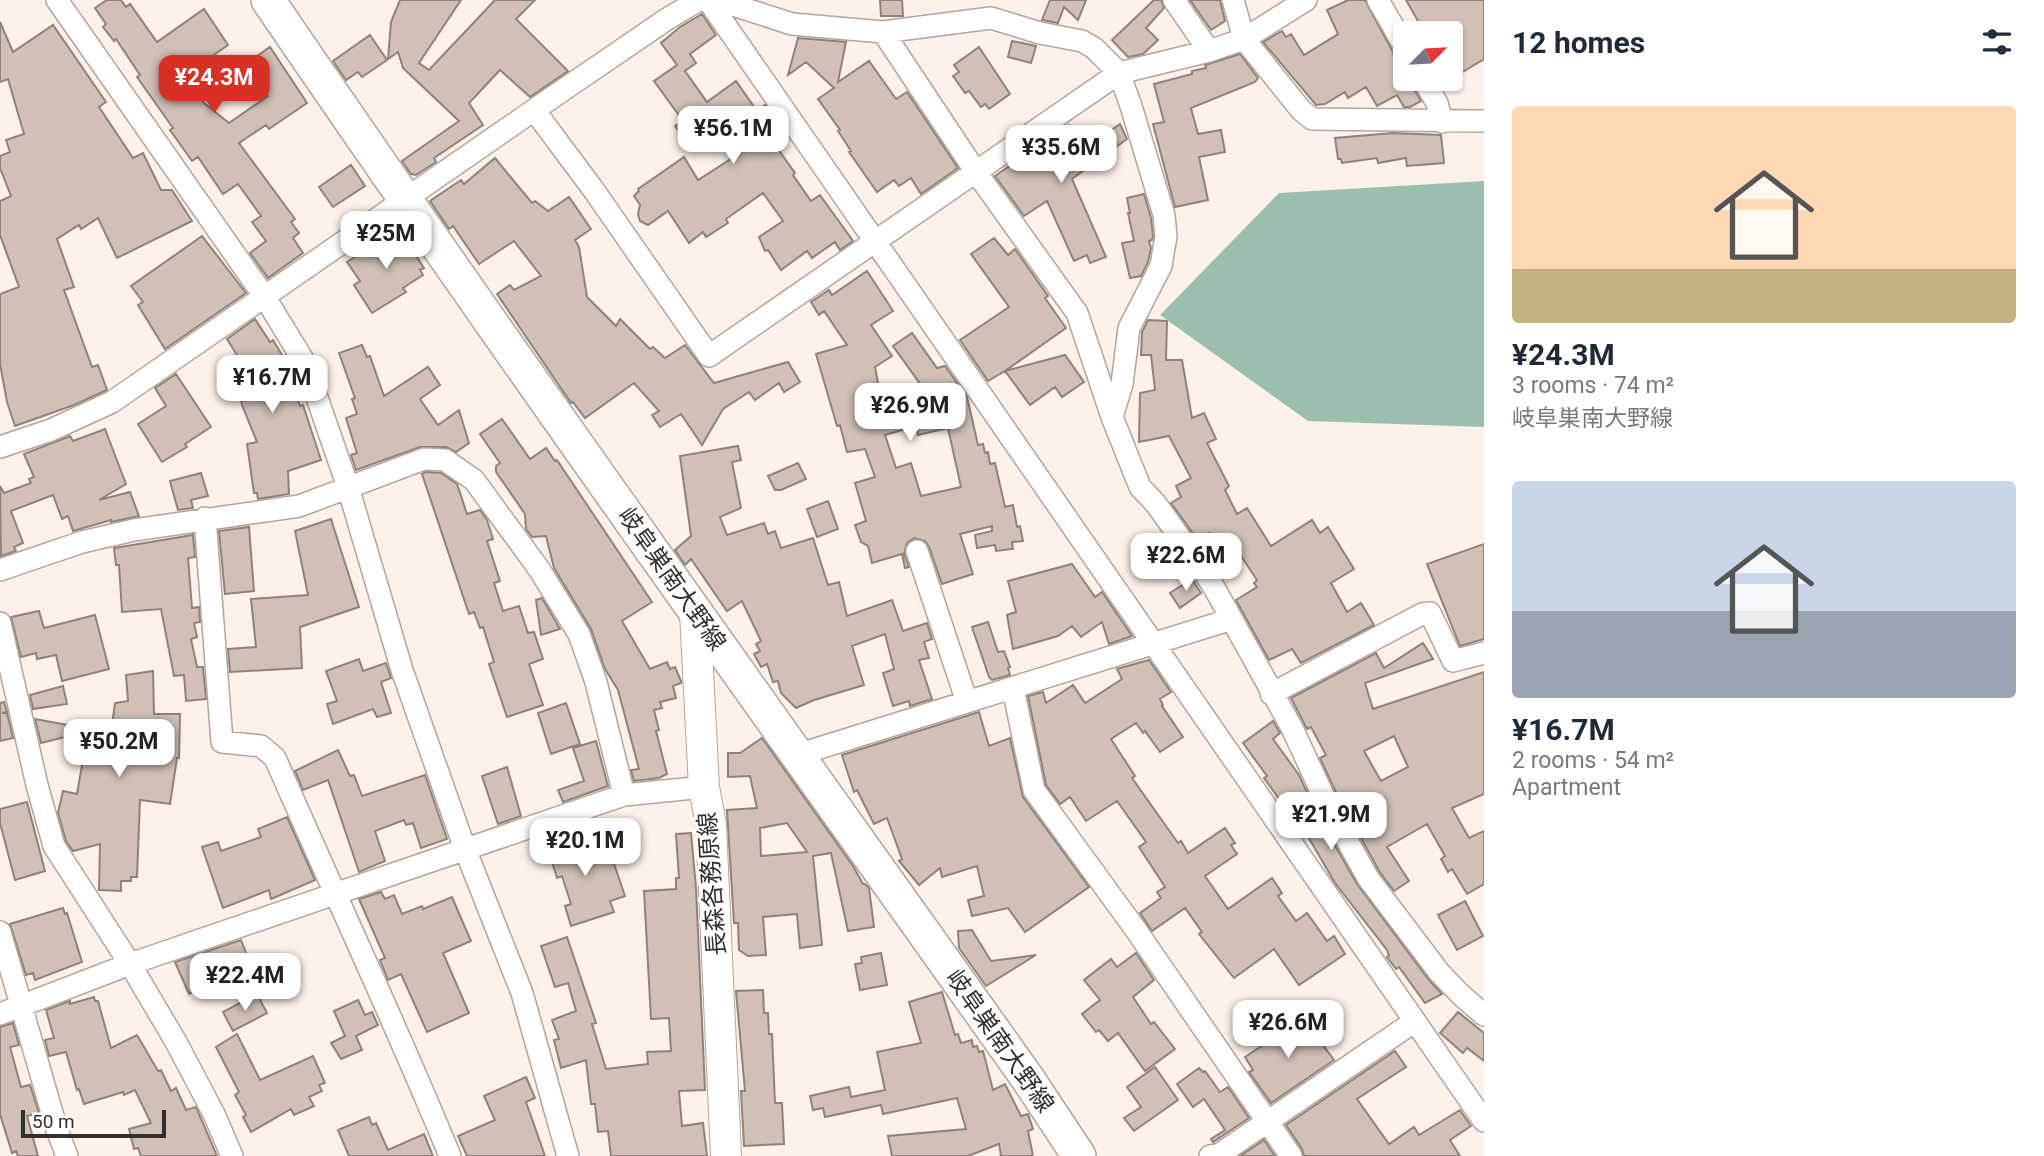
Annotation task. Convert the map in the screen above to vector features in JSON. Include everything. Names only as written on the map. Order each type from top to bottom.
[{"type":"main road","name":"岐阜巣南大野線","points":[[268,0],[404,200],[1028,1079],[1079,1156]]},
{"type":"main road","name":"長森各務原線","points":[[695,613],[704,787],[711,825],[726,1156]]},
{"type":"street","points":[[57,0],[264,296],[305,363],[348,487],[402,670],[466,849],[522,993],[568,1156]]},
{"type":"street","points":[[0,447],[51,430],[111,402],[667,19],[699,0]]},
{"type":"street","points":[[708,0],[1484,1121]]},
{"type":"street","points":[[718,0],[792,24],[883,32],[991,19],[1082,41],[1094,48],[1118,74],[1131,106],[1164,215],[1166,236],[1161,266],[1129,328],[1122,384],[1112,417]]},
{"type":"street","points":[[1174,0],[1209,51]]},
{"type":"street","points":[[1233,0],[1244,38],[1301,110],[1312,119],[1484,121]]},
{"type":"street","points":[[534,110],[593,189],[709,356],[1118,74],[1209,51],[1244,38],[1306,0]]},
{"type":"street","points":[[1378,0],[1393,26]]},
{"type":"street","points":[[883,32],[976,172],[1077,313],[1112,417],[1140,487],[1156,504],[1203,570],[1232,619],[1292,728],[1329,808],[1368,878],[1439,972],[1460,995],[1484,1015]]},
{"type":"street","points":[[1430,91],[1437,103],[1442,122]]},
{"type":"street","points":[[0,570],[82,542],[134,530],[299,506],[424,459],[445,460],[474,481],[539,569],[579,635],[596,682],[624,795]]},
{"type":"street","points":[[205,518],[222,742],[261,746],[275,758],[404,1043],[450,1156]]},
{"type":"street","points":[[917,551],[967,702]]},
{"type":"street","points":[[1271,694],[1422,614],[1430,613],[1453,660],[1484,653]]},
{"type":"street","points":[[797,755],[1232,619]]},
{"type":"street","points":[[0,623],[37,785],[54,846],[130,964],[188,1066],[232,1156]]},
{"type":"street","points":[[1013,688],[1034,790],[1136,930],[1291,1156]]},
{"type":"street","points":[[0,1014],[130,964],[624,795],[704,787]]},
{"type":"street","points":[[0,932],[57,1130],[68,1156]]},
{"type":"street","points":[[1210,1156],[1220,1154],[1415,1021]]},
{"type":"green space","points":[[1484,181],[1484,427],[1308,421],[1160,315],[1279,193]]},
{"type":"building","points":[[107,0],[121,0],[126,7],[130,4],[157,42],[204,9],[228,45],[208,59],[210,62],[186,78],[204,103],[229,123],[268,96],[246,64],[270,47],[307,103],[269,129],[266,125],[239,143],[295,219],[291,222],[299,233],[293,238],[303,253],[268,278],[250,253],[266,241],[252,222],[261,216],[238,184],[223,194],[198,157],[192,161],[170,130],[173,128],[137,77],[140,75],[116,39],[114,41],[103,27],[106,24],[95,8]]},
{"type":"building","points":[[400,0],[461,0],[419,63],[429,70],[495,0],[535,0],[516,19],[568,71],[530,97],[500,70],[469,103],[483,125],[434,158],[436,162],[416,175],[411,174],[402,161],[459,121],[403,68],[398,52],[388,59],[391,22]]},
{"type":"building","points":[[880,0],[902,0],[903,16],[881,16]]},
{"type":"building","points":[[1050,0],[1086,0],[1078,20],[1064,7],[1058,23],[1042,20]]},
{"type":"building","points":[[1154,0],[1161,0],[1164,8],[1146,28],[1158,40],[1143,54],[1128,57],[1112,40]]},
{"type":"building","points":[[1190,0],[1220,0],[1225,21],[1211,30]]},
{"type":"building","points":[[1348,0],[1365,0],[1393,52],[1393,91],[1415,91],[1421,101],[1404,107],[1397,95],[1377,106],[1366,87],[1348,98],[1345,92],[1325,104],[1316,105],[1263,42],[1282,31],[1286,37],[1291,34],[1304,55],[1338,34],[1327,10]]},
{"type":"building","points":[[1406,0],[1484,0],[1484,59],[1463,72],[1463,21],[1418,21]]},
{"type":"building","points":[[702,14],[716,35],[690,54],[696,63],[685,71],[707,102],[736,81],[757,111],[765,105],[775,119],[763,128],[795,173],[793,175],[811,201],[820,195],[853,241],[840,250],[835,242],[812,258],[807,251],[781,270],[768,250],[765,251],[759,237],[783,221],[763,193],[726,219],[728,223],[706,237],[703,232],[689,243],[668,211],[648,225],[640,221],[640,205],[634,196],[638,189],[684,157],[698,180],[740,153],[716,121],[686,142],[675,126],[683,121],[654,81],[677,65],[661,43]]},
{"type":"building","points":[[0,22],[13,52],[53,25],[106,102],[99,107],[133,158],[143,153],[161,190],[172,190],[192,221],[117,258],[98,218],[81,229],[79,225],[57,239],[74,287],[64,290],[92,367],[98,365],[107,390],[15,426],[7,402],[0,364],[0,294],[19,287],[0,235],[0,201],[11,196],[0,168],[0,156],[10,152],[6,140],[24,134],[8,79],[0,82]]},
{"type":"building","points":[[370,35],[387,60],[362,77],[358,72],[346,80],[333,61]]},
{"type":"building","points":[[798,38],[846,42],[838,82],[869,61],[896,99],[907,92],[958,168],[921,194],[911,178],[899,186],[894,180],[877,192],[849,152],[851,151],[838,131],[840,130],[818,99],[834,88],[806,62],[788,75]]},
{"type":"building","points":[[1012,41],[1036,46],[1031,63],[1008,57]]},
{"type":"building","points":[[979,47],[1010,94],[989,109],[985,104],[981,107],[969,91],[965,93],[953,76],[959,72],[954,65]]},
{"type":"building","points":[[1240,54],[1258,78],[1255,82],[1191,108],[1198,134],[1221,130],[1225,152],[1199,157],[1208,200],[1175,207],[1153,124],[1164,122],[1154,84],[1192,74],[1192,71],[1206,68],[1205,65]]},
{"type":"building","points":[[1120,124],[1127,139],[1072,179],[1106,257],[1090,263],[1087,255],[1074,261],[1047,201],[1024,216],[995,176],[1069,125],[1086,148]]},
{"type":"building","points":[[1393,133],[1441,135],[1444,163],[1407,166],[1406,158],[1378,163],[1377,158],[1342,163],[1341,159],[1338,159],[1335,138]]},
{"type":"building","points":[[495,158],[532,203],[535,201],[548,211],[569,197],[591,229],[575,240],[579,247],[587,297],[616,326],[620,319],[650,349],[653,347],[665,358],[685,345],[714,383],[788,362],[800,382],[784,392],[779,383],[755,400],[749,392],[723,409],[702,445],[681,414],[660,427],[652,415],[659,411],[634,383],[585,418],[573,402],[571,403],[497,294],[510,285],[514,290],[541,276],[514,241],[479,264],[453,226],[449,229],[430,201],[461,180],[464,184]]},
{"type":"building","points":[[351,165],[365,186],[333,207],[319,187]]},
{"type":"building","points":[[1144,194],[1151,218],[1151,248],[1141,276],[1130,278],[1122,243],[1134,241],[1127,198]]},
{"type":"building","points":[[399,230],[424,268],[420,270],[423,275],[403,288],[406,292],[372,313],[354,285],[360,281],[347,262]]},
{"type":"building","points":[[202,236],[246,293],[165,349],[138,305],[143,302],[131,286]]},
{"type":"building","points":[[994,238],[1008,255],[1015,249],[1048,296],[1045,298],[1066,328],[988,381],[960,340],[1009,307],[971,254]]},
{"type":"building","points":[[867,271],[893,311],[871,325],[892,356],[875,367],[881,399],[923,388],[893,346],[912,333],[937,368],[945,366],[967,397],[978,445],[983,444],[990,464],[995,463],[1005,507],[1013,505],[1023,541],[1012,542],[1013,549],[996,551],[995,545],[977,548],[975,535],[992,531],[992,526],[960,534],[973,574],[942,584],[925,541],[914,538],[907,543],[904,554],[909,567],[905,568],[902,554],[872,563],[868,546],[861,542],[855,525],[866,521],[855,483],[875,477],[865,449],[847,452],[816,354],[847,345],[824,311],[819,315],[811,302],[829,290],[832,295]],"holes":[[[916,426],[918,435],[948,428],[961,487],[921,496],[911,463],[896,468],[885,435]]]},
{"type":"building","points":[[255,319],[270,342],[273,340],[289,367],[286,369],[300,406],[303,405],[321,460],[288,471],[289,494],[258,499],[257,493],[254,493],[247,444],[257,442],[240,395],[258,389],[227,339]]},
{"type":"building","points":[[1148,320],[1167,321],[1166,360],[1182,360],[1192,418],[1204,413],[1216,439],[1207,443],[1229,486],[1225,490],[1237,514],[1247,508],[1271,546],[1312,520],[1320,533],[1328,527],[1354,569],[1331,583],[1347,612],[1361,603],[1374,625],[1301,663],[1292,649],[1269,660],[1236,600],[1257,587],[1254,583],[1257,580],[1235,547],[1223,555],[1209,533],[1197,539],[1171,503],[1181,497],[1176,486],[1191,478],[1169,436],[1139,442],[1140,393],[1155,390],[1151,355],[1141,355],[1142,332]]},
{"type":"building","points":[[362,345],[367,357],[370,356],[384,396],[428,367],[440,385],[420,399],[438,425],[459,410],[469,443],[456,452],[446,447],[420,447],[356,470],[351,455],[357,453],[346,418],[357,414],[352,399],[355,398],[339,353]]},
{"type":"building","points":[[1065,355],[1084,382],[1062,397],[1055,387],[1030,405],[1005,371]]},
{"type":"building","points":[[176,374],[211,427],[185,444],[187,447],[162,462],[138,424],[166,406],[155,388]]},
{"type":"building","points":[[502,419],[530,459],[546,448],[555,461],[557,460],[652,602],[622,621],[650,669],[667,662],[670,669],[675,667],[681,681],[673,686],[676,698],[660,702],[662,708],[654,710],[659,730],[656,731],[667,774],[659,778],[634,781],[631,770],[639,769],[618,690],[605,669],[591,629],[554,568],[546,536],[532,537],[526,529],[525,514],[496,472],[496,466],[500,463],[480,434]]},
{"type":"building","points":[[105,429],[126,484],[99,500],[130,492],[139,516],[111,520],[73,531],[68,516],[62,519],[53,495],[11,511],[23,543],[14,547],[16,551],[1,556],[0,486],[4,493],[31,483],[29,479],[34,477],[24,454],[70,436],[73,441]]},
{"type":"building","points":[[738,446],[741,460],[732,462],[741,508],[720,517],[727,535],[764,523],[768,534],[775,531],[781,548],[813,538],[828,585],[839,582],[847,616],[892,600],[903,631],[927,623],[932,639],[924,642],[929,658],[919,660],[932,699],[910,706],[909,701],[893,706],[883,673],[894,669],[885,634],[852,646],[864,685],[796,708],[781,693],[778,681],[773,682],[767,664],[761,667],[754,654],[760,651],[756,644],[761,641],[742,601],[727,611],[691,559],[685,565],[675,550],[691,536],[680,456]]},
{"type":"building","points":[[798,463],[806,479],[775,490],[768,476]]},
{"type":"building","points":[[201,473],[208,496],[191,500],[193,508],[178,510],[170,481]]},
{"type":"building","points":[[441,473],[457,484],[467,514],[480,510],[487,520],[493,539],[487,541],[500,581],[494,583],[503,611],[519,606],[528,633],[534,632],[543,659],[529,664],[543,705],[507,717],[489,664],[494,662],[483,627],[480,628],[474,612],[469,614],[422,474]]},
{"type":"building","points":[[828,501],[838,529],[817,537],[807,509]]},
{"type":"building","points":[[331,519],[359,607],[300,627],[302,668],[230,672],[228,649],[256,647],[251,599],[308,595],[295,531]]},
{"type":"building","points":[[249,527],[254,591],[225,594],[219,531]]},
{"type":"building","points":[[193,535],[195,557],[188,558],[192,608],[199,607],[200,622],[194,623],[197,637],[191,639],[197,667],[203,667],[206,699],[186,701],[184,675],[174,676],[161,609],[122,612],[119,565],[116,565],[114,548]]},
{"type":"building","points":[[1484,544],[1484,639],[1460,646],[1427,564]]},
{"type":"building","points":[[1072,564],[1095,597],[1102,592],[1132,636],[1109,644],[1102,622],[1081,637],[1072,626],[1058,636],[1013,649],[1007,615],[1016,612],[1008,581]]},
{"type":"building","points":[[1192,579],[1201,593],[1180,608],[1170,593]]},
{"type":"building","points":[[542,598],[560,629],[541,635],[536,600]]},
{"type":"building","points":[[39,611],[44,628],[95,615],[109,669],[62,681],[56,655],[37,659],[36,653],[21,657],[11,617]]},
{"type":"building","points":[[988,622],[998,652],[1004,651],[1010,667],[1010,675],[992,680],[972,627]]},
{"type":"building","points":[[1423,643],[1433,659],[1365,683],[1373,709],[1484,672],[1484,794],[1452,808],[1469,838],[1484,831],[1484,884],[1467,894],[1452,869],[1448,872],[1441,859],[1445,856],[1427,824],[1387,847],[1409,881],[1394,891],[1379,871],[1360,836],[1366,832],[1348,797],[1340,801],[1320,758],[1326,755],[1311,727],[1307,729],[1291,698],[1376,653],[1384,668]],"holes":[[[1394,736],[1408,767],[1381,781],[1364,751]]]},
{"type":"building","points":[[359,659],[363,671],[386,663],[391,678],[381,682],[391,713],[377,717],[373,709],[333,724],[327,704],[337,701],[326,671]]},
{"type":"building","points":[[1149,660],[1171,692],[1160,699],[1183,737],[1160,752],[1136,723],[1111,739],[1135,776],[1132,778],[1188,853],[1225,828],[1235,843],[1231,845],[1237,854],[1205,876],[1228,909],[1272,878],[1282,893],[1278,896],[1296,921],[1307,913],[1327,941],[1334,936],[1345,954],[1299,985],[1274,949],[1234,978],[1199,934],[1202,932],[1185,908],[1152,931],[1140,913],[1161,898],[1157,892],[1165,887],[1139,847],[1146,842],[1117,801],[1086,821],[1070,797],[1060,804],[1046,785],[1028,696],[1043,692],[1046,703],[1073,685],[1085,703],[1122,679],[1117,669]]},
{"type":"building","points":[[153,671],[154,714],[180,714],[179,758],[170,804],[140,800],[137,877],[131,877],[131,881],[121,881],[121,891],[99,890],[100,844],[73,851],[66,841],[58,813],[63,791],[77,794],[88,731],[41,743],[35,719],[111,733],[115,703],[128,701],[126,675]]},
{"type":"building","points":[[63,686],[67,704],[33,709],[30,695]]},
{"type":"building","points":[[4,702],[7,712],[2,713],[7,713],[13,738],[0,741],[0,703]]},
{"type":"building","points":[[566,703],[580,744],[551,754],[538,713]]},
{"type":"building","points":[[979,712],[989,746],[1010,738],[1023,797],[1089,887],[1025,932],[1008,908],[972,916],[968,900],[984,896],[977,866],[942,877],[940,868],[919,885],[899,861],[902,859],[887,818],[874,824],[857,790],[854,792],[842,755]]},
{"type":"building","points":[[1273,721],[1280,733],[1273,739],[1299,775],[1317,814],[1357,884],[1442,994],[1425,1003],[1399,967],[1396,969],[1387,957],[1387,950],[1335,883],[1289,804],[1285,807],[1264,778],[1267,776],[1243,743]]},
{"type":"building","points":[[762,738],[863,884],[869,888],[874,927],[848,931],[831,853],[813,856],[822,945],[800,948],[797,914],[763,917],[766,955],[748,956],[739,950],[738,923],[734,923],[727,810],[757,808],[750,776],[728,777],[728,753],[740,753]],"holes":[[[787,823],[807,852],[761,856],[760,828]]]},
{"type":"building","points":[[596,741],[608,786],[563,802],[558,790],[584,781],[573,748]]},
{"type":"building","points":[[338,750],[350,776],[354,775],[362,796],[425,775],[447,839],[421,848],[413,823],[406,825],[404,820],[375,831],[385,861],[359,872],[328,780],[303,790],[295,771]]},
{"type":"building","points":[[507,767],[521,816],[498,824],[482,776]]},
{"type":"building","points":[[27,802],[45,871],[15,880],[0,823],[0,809]]},
{"type":"building","points":[[287,817],[315,880],[271,899],[269,890],[223,908],[202,847],[218,842],[221,851],[261,837],[258,829]]},
{"type":"building","points":[[572,827],[583,859],[609,849],[625,896],[610,901],[614,912],[571,926],[565,906],[571,904],[562,876],[557,878],[552,862],[556,861],[548,835]]},
{"type":"building","points":[[691,833],[705,1090],[679,1091],[682,1126],[703,1123],[707,1156],[611,1156],[608,1131],[598,1132],[595,1104],[591,1104],[586,1060],[561,1068],[554,1040],[559,1039],[552,1020],[576,1011],[568,983],[555,987],[541,946],[567,937],[596,1023],[592,1024],[606,1069],[648,1064],[647,1052],[671,1051],[669,1018],[651,1019],[644,891],[676,889],[676,878],[679,878],[676,834]]},
{"type":"building","points":[[381,892],[385,899],[394,895],[402,914],[452,897],[471,941],[443,953],[469,1013],[427,1032],[401,974],[388,980],[380,960],[385,958],[359,899]]},
{"type":"building","points":[[1465,901],[1483,936],[1457,950],[1438,915]]},
{"type":"building","points":[[63,908],[65,914],[67,913],[82,962],[35,980],[33,973],[26,975],[10,924]]},
{"type":"building","points":[[972,930],[991,961],[1036,955],[986,986],[959,948],[958,931]]},
{"type":"building","points":[[241,940],[251,965],[189,994],[175,962]]},
{"type":"building","points":[[881,953],[887,985],[860,990],[855,964],[862,963],[861,957]]},
{"type":"building","points":[[1136,953],[1154,980],[1133,997],[1151,1024],[1154,1022],[1175,1049],[1145,1071],[1118,1033],[1108,1041],[1099,1030],[1096,1032],[1082,1014],[1100,1000],[1084,980],[1111,959],[1117,967]]},
{"type":"building","points":[[763,990],[764,1013],[768,1013],[769,1034],[772,1034],[775,1103],[782,1103],[784,1144],[744,1146],[741,1091],[745,1091],[736,991]]},
{"type":"building","points":[[942,992],[955,1035],[958,1034],[961,1043],[972,1040],[973,1047],[977,1046],[979,1052],[983,1051],[993,1090],[1005,1084],[1021,1116],[1028,1114],[1033,1129],[1028,1131],[1033,1156],[1001,1156],[999,1144],[968,1156],[892,1156],[888,1136],[966,1129],[957,1098],[883,1114],[881,1105],[825,1117],[823,1108],[813,1110],[810,1096],[849,1087],[851,1097],[885,1090],[877,1052],[921,1043],[909,1002]]},
{"type":"building","points":[[257,994],[267,1013],[233,1031],[223,1012]]},
{"type":"building","points":[[94,997],[95,1001],[98,1001],[111,1048],[137,1035],[158,1071],[161,1070],[171,1091],[176,1088],[186,1110],[196,1107],[217,1156],[141,1156],[138,1148],[134,1149],[129,1129],[151,1123],[135,1090],[84,1104],[66,1052],[49,1056],[45,1040],[54,1038],[46,1010],[70,1001],[70,1004]]},
{"type":"building","points":[[358,1000],[365,1015],[372,1012],[378,1025],[356,1036],[362,1050],[341,1059],[331,1043],[345,1036],[334,1011]]},
{"type":"building","points":[[1458,1012],[1484,1033],[1484,1061],[1467,1048],[1463,1053],[1440,1033]]},
{"type":"building","points":[[1303,1018],[1334,1060],[1271,1103],[1249,1072],[1253,1070],[1245,1057]]},
{"type":"building","points":[[13,1023],[19,1045],[10,1047],[21,1087],[30,1085],[39,1113],[27,1116],[38,1156],[18,1156],[16,1151],[12,1153],[0,1114],[0,1027]]},
{"type":"building","points":[[237,1034],[260,1080],[313,1056],[325,1083],[319,1085],[322,1091],[309,1097],[314,1106],[294,1115],[291,1109],[251,1132],[243,1117],[246,1115],[235,1095],[239,1092],[216,1047]]},
{"type":"building","points":[[1395,1051],[1406,1067],[1357,1099],[1389,1144],[1414,1127],[1419,1135],[1460,1110],[1471,1126],[1450,1140],[1460,1156],[1304,1156],[1286,1125]]},
{"type":"building","points":[[1155,1067],[1178,1100],[1134,1131],[1124,1118],[1141,1107],[1127,1087]]},
{"type":"building","points":[[1199,1068],[1205,1071],[1220,1092],[1228,1087],[1249,1118],[1213,1142],[1211,1139],[1225,1130],[1204,1099],[1193,1107],[1177,1084]]},
{"type":"building","points":[[526,1077],[535,1098],[526,1102],[545,1156],[467,1156],[458,1136],[495,1120],[484,1096]]},
{"type":"building","points":[[369,1117],[372,1125],[376,1123],[388,1150],[424,1134],[433,1156],[349,1156],[338,1130]]},
{"type":"building","points":[[1264,1140],[1275,1156],[1240,1156]]}]
